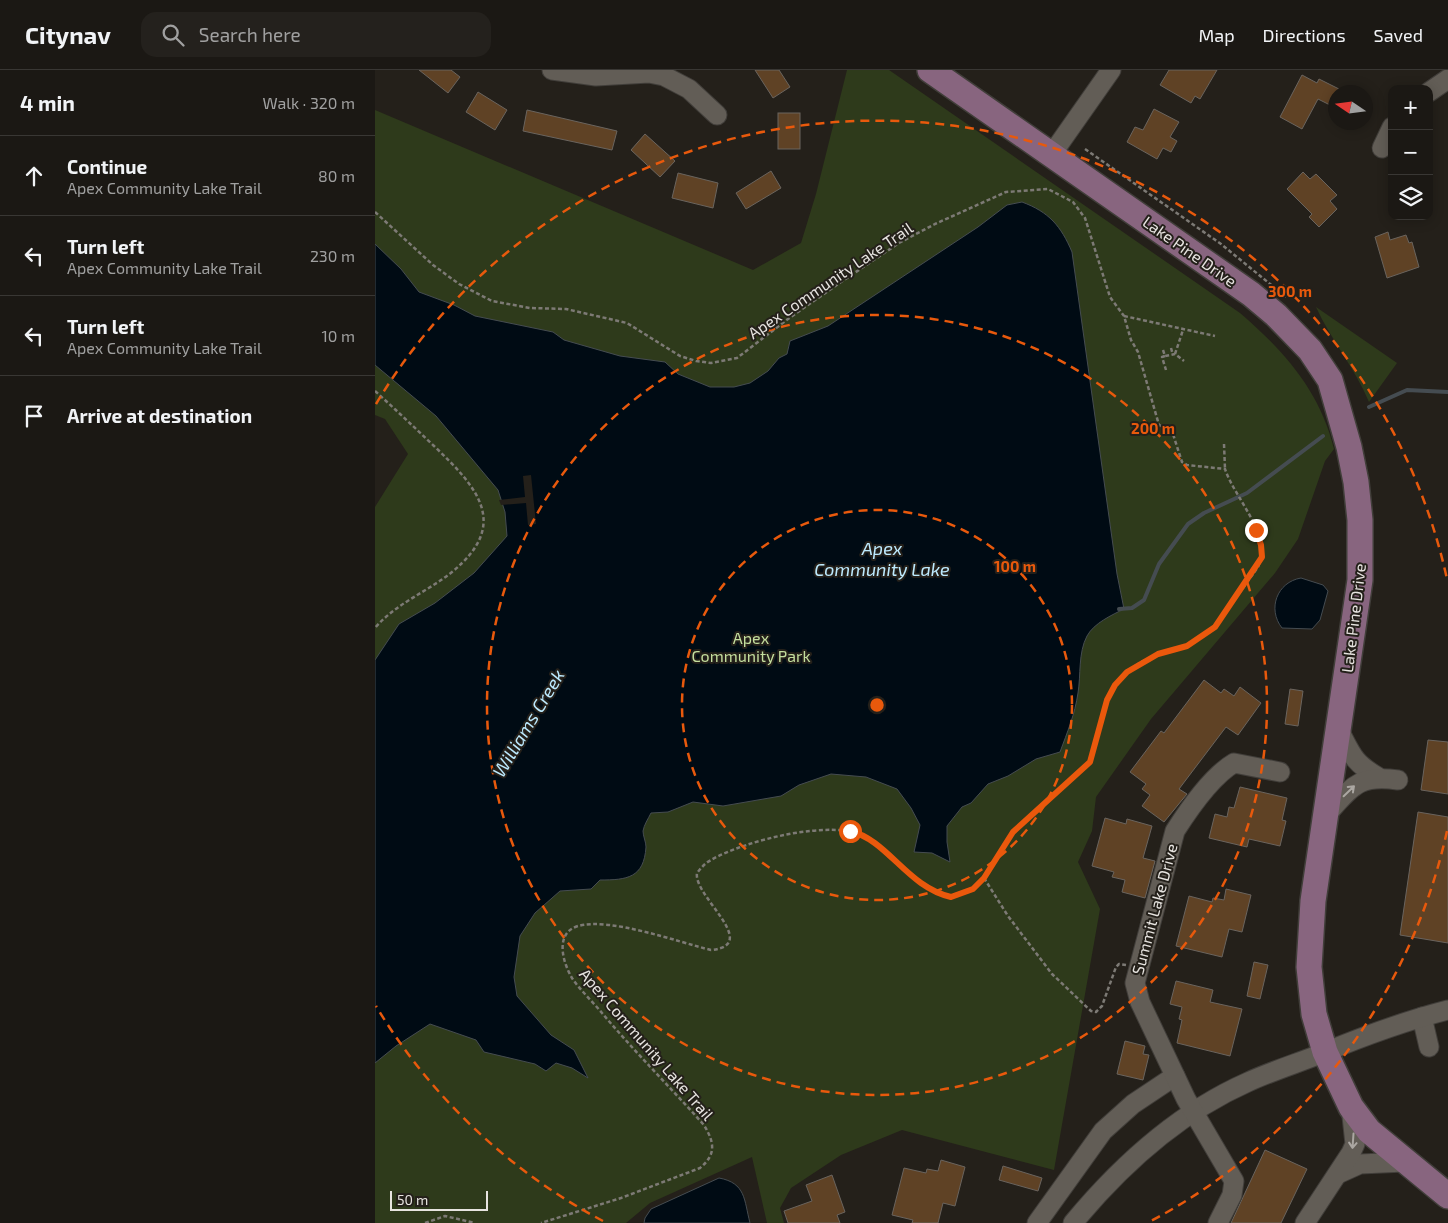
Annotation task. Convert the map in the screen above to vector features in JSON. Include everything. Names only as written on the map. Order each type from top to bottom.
[{"type":"main road","name":"Lake Pine Drive","points":[[930,70],[1251,294],[1310,350],[1330,380],[1357,482],[1360,520],[1360,580],[1313,901],[1309,967],[1314,1014],[1325,1052],[1351,1107],[1369,1131],[1448,1196]]},
{"type":"street","points":[[552,70],[596,76],[649,72],[664,76],[689,89],[717,115]]},
{"type":"street","points":[[1051,154],[1111,70]]},
{"type":"street","points":[[1433,89],[1448,79]]},
{"type":"street","points":[[1382,148],[1391,130]]},
{"type":"street","points":[[1339,730],[1353,759],[1359,766],[1378,777],[1398,780]]},
{"type":"street","name":"Summit Lake Drive","points":[[1218,1223],[1232,1195],[1234,1182],[1193,1112],[1175,1076],[1140,1002],[1135,984],[1175,830],[1183,818],[1224,769],[1234,763],[1280,772]]},
{"type":"street","points":[[1326,815],[1357,783],[1378,777]]},
{"type":"street","points":[[1073,1223],[1104,1186],[1123,1167],[1162,1134],[1193,1112],[1249,1081],[1371,1033],[1448,1010]]},
{"type":"street","points":[[1422,1017],[1429,1047]]},
{"type":"street","points":[[1037,1223],[1103,1131],[1133,1104],[1175,1076]]},
{"type":"street","points":[[1305,1223],[1340,1173],[1355,1144],[1351,1107]]},
{"type":"street","points":[[1340,1173],[1367,1163],[1405,1162]]},
{"type":"path","name":"Apex Community Lake Trail","points":[[375,212],[453,279],[492,300],[530,308],[566,309],[627,323],[680,356],[696,361],[711,362],[737,358],[826,293],[899,244],[935,224],[1006,192],[1048,189],[1065,196],[1081,211],[1110,297],[1124,316],[1131,340],[1144,370],[1159,425],[1172,431],[1183,462],[1187,465],[1225,469],[1256,530],[1261,545],[1262,557],[1252,575],[1215,627],[1187,646],[1141,662],[1127,672],[1115,685],[1101,719],[1097,744],[1090,762],[1013,832],[984,878],[973,889],[958,896],[943,896],[916,880],[870,838],[857,833],[843,830],[803,832],[733,849],[708,861],[697,873],[697,884],[729,930],[730,941],[728,946],[721,949],[711,950],[613,926],[577,926],[569,931],[564,937],[563,955],[573,980],[630,1046],[704,1124],[711,1137],[714,1149],[708,1161],[700,1168],[621,1198],[541,1223]]},
{"type":"path","points":[[1124,316],[1215,336]]},
{"type":"path","points":[[1174,354],[1183,329]]},
{"type":"path","points":[[1171,348],[1174,354],[1185,361]]},
{"type":"path","points":[[1163,350],[1165,356]]},
{"type":"path","points":[[1166,370],[1162,357],[1174,354]]},
{"type":"path","points":[[375,391],[465,475],[483,505],[484,524],[479,541],[471,555],[451,573],[384,617],[375,628]]},
{"type":"path","points":[[1224,444],[1225,469]]},
{"type":"path","points":[[984,878],[1008,916],[1052,974],[1091,1011],[1096,1012],[1102,1006],[1119,964],[1138,967]]},
{"type":"path","points":[[425,1223],[445,1216],[475,1223]]},
{"type":"green space","name":"Apex Community Park","points":[[847,70],[889,70],[1240,313],[1285,357],[1310,390],[1328,428],[1334,449],[1325,461],[1298,539],[1275,573],[1151,719],[1096,797],[1092,831],[1078,862],[1100,909],[1054,1170],[902,1130],[841,1155],[791,1188],[780,1208],[784,1223],[767,1223],[752,1157],[650,1203],[626,1223],[375,1223],[375,507],[408,454],[385,419],[375,415],[375,110],[753,270],[801,243],[816,194]]},
{"type":"green space","points":[[1316,307],[1397,363],[1369,402],[1357,377]]},
{"type":"water","name":"Apex Community Lake","points":[[1022,202],[1040,210],[1053,221],[1072,252],[1117,574],[1124,609],[1099,623],[1087,636],[1081,657],[1077,701],[1060,752],[1036,759],[1008,776],[988,784],[971,803],[962,807],[947,826],[950,862],[932,853],[914,852],[920,825],[911,808],[897,789],[866,777],[831,774],[799,785],[781,796],[723,806],[693,802],[668,812],[651,813],[643,833],[646,847],[645,857],[638,871],[626,878],[600,880],[591,889],[560,891],[535,913],[520,936],[514,977],[517,996],[551,1035],[574,1050],[588,1078],[572,1068],[556,1063],[546,1071],[535,1064],[484,1052],[476,1040],[430,1024],[396,1046],[375,1063],[375,660],[399,624],[435,603],[474,573],[507,536],[505,512],[498,490],[436,416],[375,365],[375,244],[401,269],[419,292],[454,305],[475,316],[553,332],[564,340],[620,356],[665,362],[678,374],[710,387],[734,387],[750,383],[768,371],[779,358],[787,354],[790,341],[828,326],[978,227],[1007,205]]},
{"type":"water","points":[[1301,578],[1323,585],[1328,591],[1320,620],[1312,629],[1282,628],[1275,613],[1277,597],[1286,585]]},
{"type":"water","points":[[719,1178],[728,1180],[739,1188],[745,1200],[750,1223],[644,1223],[651,1209]]},
{"type":"pier","points":[[531,475],[536,524],[528,525],[526,503],[501,505],[499,500],[525,497],[523,476]]},
{"type":"building","points":[[419,70],[451,70],[460,77],[448,93]]},
{"type":"building","points":[[755,70],[779,70],[790,87],[773,98]]},
{"type":"building","points":[[1169,70],[1217,70],[1200,99],[1195,96],[1191,103],[1160,85]]},
{"type":"building","points":[[1302,75],[1317,83],[1319,79],[1331,85],[1328,85],[1328,104],[1318,99],[1302,129],[1280,117]]},
{"type":"building","points":[[478,92],[507,110],[495,130],[466,112]]},
{"type":"building","points":[[1154,109],[1179,122],[1170,137],[1177,141],[1171,152],[1163,148],[1157,159],[1127,142],[1135,127],[1143,130]]},
{"type":"building","points":[[527,110],[617,131],[612,150],[523,131]]},
{"type":"building","points":[[778,113],[800,113],[800,149],[778,149]]},
{"type":"building","points":[[645,134],[675,161],[660,177],[631,150]]},
{"type":"building","points":[[771,171],[781,188],[746,209],[736,193]]},
{"type":"building","points":[[1303,172],[1310,179],[1316,174],[1337,195],[1330,201],[1337,209],[1319,227],[1309,217],[1312,214],[1287,189]]},
{"type":"building","points":[[678,173],[718,183],[713,208],[672,198]]},
{"type":"building","points":[[1388,232],[1390,240],[1406,235],[1409,243],[1412,242],[1419,267],[1387,278],[1375,237]]},
{"type":"building","points":[[1204,680],[1221,693],[1224,689],[1234,696],[1240,687],[1261,703],[1238,735],[1226,727],[1179,789],[1187,794],[1164,822],[1142,806],[1150,795],[1142,789],[1146,784],[1130,772],[1161,731],[1164,733]]},
{"type":"building","points":[[1290,689],[1303,691],[1298,726],[1285,724]]},
{"type":"building","points":[[1428,740],[1448,742],[1448,794],[1421,790]]},
{"type":"building","points":[[1240,787],[1287,798],[1282,820],[1286,821],[1280,846],[1249,839],[1247,847],[1209,838],[1215,814],[1227,817],[1229,807],[1234,808]]},
{"type":"building","points":[[1418,812],[1448,817],[1448,943],[1400,935]]},
{"type":"building","points":[[1105,818],[1126,824],[1127,819],[1152,826],[1143,858],[1155,861],[1145,898],[1122,892],[1125,880],[1112,877],[1114,872],[1092,866]]},
{"type":"building","points":[[1226,889],[1251,895],[1242,932],[1229,929],[1222,957],[1176,946],[1189,896],[1212,902],[1213,898],[1224,900]]},
{"type":"building","points":[[1254,962],[1268,965],[1260,999],[1247,996]]},
{"type":"building","points":[[1176,981],[1213,990],[1210,1002],[1242,1009],[1230,1056],[1177,1043],[1182,1020],[1179,1019],[1182,1007],[1170,1004]]},
{"type":"building","points":[[1125,1041],[1145,1046],[1143,1054],[1149,1055],[1143,1080],[1117,1074]]},
{"type":"building","points":[[1265,1150],[1307,1169],[1281,1223],[1231,1223]]},
{"type":"building","points":[[941,1160],[965,1167],[955,1206],[943,1203],[938,1223],[912,1223],[913,1220],[892,1215],[904,1168],[926,1173],[927,1169],[938,1171]]},
{"type":"building","points":[[1003,1166],[1042,1178],[1038,1191],[999,1180]]},
{"type":"building","points":[[832,1175],[845,1212],[837,1215],[840,1223],[788,1223],[784,1211],[812,1201],[806,1185]]},
{"type":"waterway","name":"Williams Creek","points":[[1369,407],[1407,390],[1448,392]]},
{"type":"waterway","name":"Williams Creek","points":[[1119,609],[1132,608],[1144,600],[1159,564],[1188,524],[1204,513],[1247,493],[1323,436]]},
{"type":"route","points":[[850,831],[870,838],[903,870],[930,890],[943,896],[951,897],[973,889],[984,878],[1013,832],[1026,818],[1033,814],[1090,762],[1097,744],[1101,719],[1107,700],[1115,685],[1127,672],[1141,662],[1158,654],[1187,646],[1215,627],[1252,575],[1262,557],[1261,545],[1256,530]]}]
